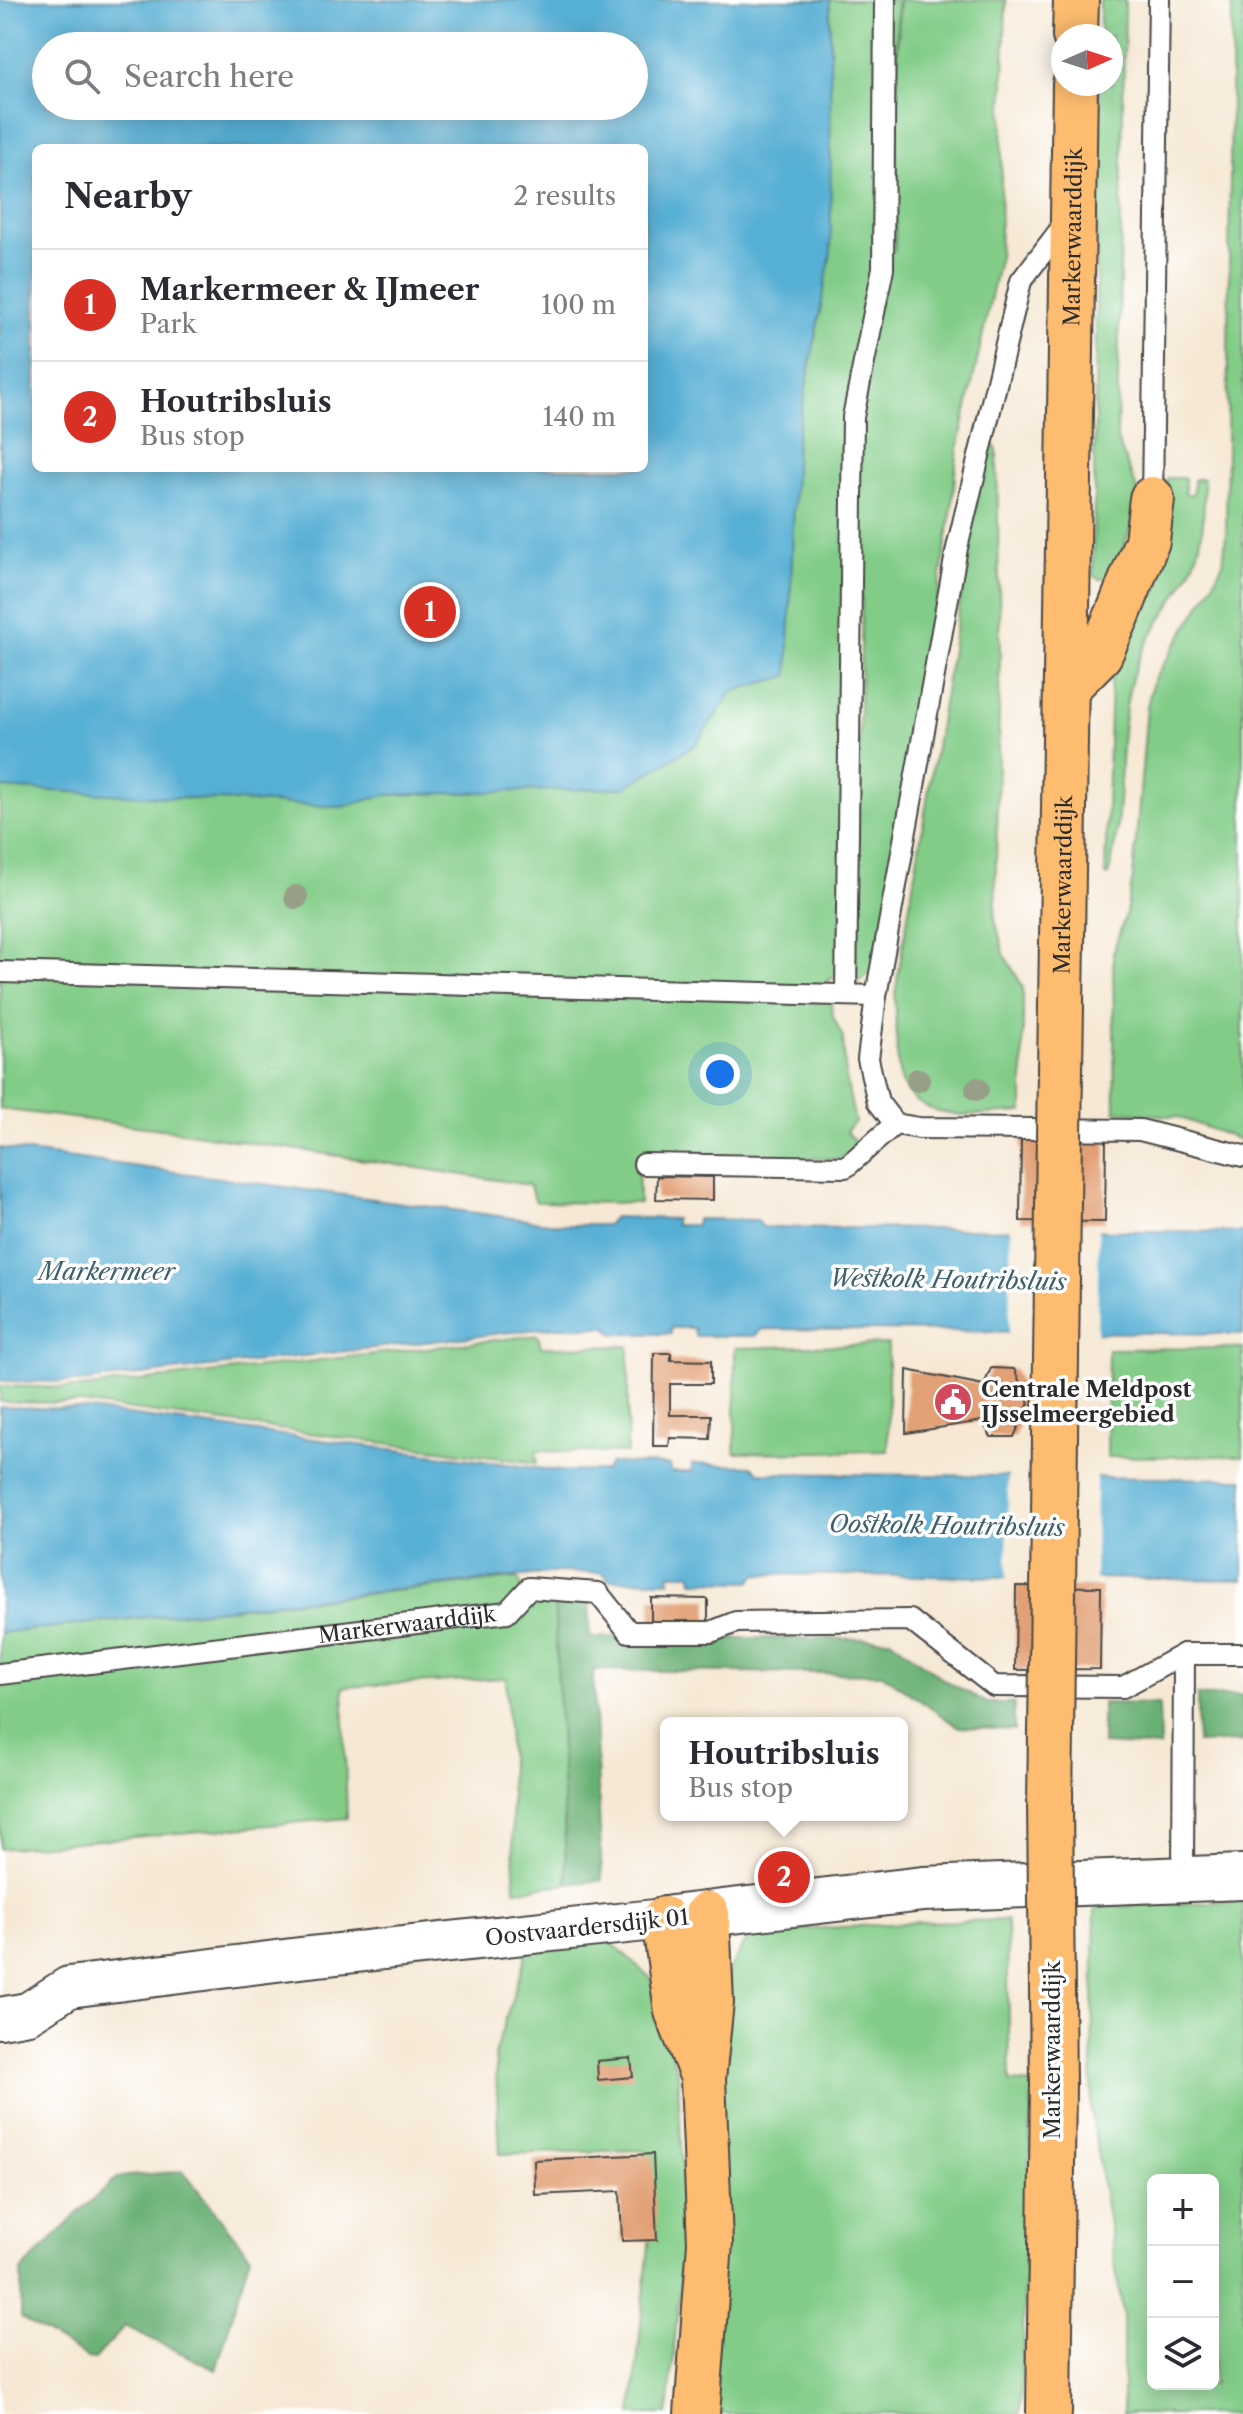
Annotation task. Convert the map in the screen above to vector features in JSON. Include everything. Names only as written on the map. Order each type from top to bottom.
[{"type":"main road","points":[[1075,24],[1076,0]]},
{"type":"main road","name":"Markerwaarddijk","points":[[1049,2414],[1053,2085],[1050,1792],[1075,96]]},
{"type":"main road","points":[[1067,687],[1100,654],[1147,541],[1152,499]]},
{"type":"main road","points":[[686,1916],[711,2002],[703,2079],[710,2243],[697,2414]]},
{"type":"street","name":"Oostvaardersdijk 01","points":[[0,2018],[28,2013],[69,1987],[300,1958],[923,1889],[1243,1877]]},
{"type":"lane","points":[[846,995],[853,417],[883,268],[885,0]]},
{"type":"lane","points":[[1152,499],[1159,0]]},
{"type":"lane","points":[[1073,213],[1021,281],[957,548],[876,996],[868,1059],[878,1102],[895,1124],[919,1128],[1140,1130],[1243,1156]]},
{"type":"lane","points":[[0,972],[876,996]]},
{"type":"lane","points":[[644,1164],[846,1167],[895,1124]]},
{"type":"lane","name":"Markerwaarddijk","points":[[0,1674],[507,1612],[529,1588],[598,1593],[629,1632],[711,1632],[736,1622],[910,1620],[994,1686],[1123,1687],[1184,1654]]},
{"type":"lane","points":[[1183,1877],[1184,1654],[1243,1654]]},
{"type":"green space","points":[[0,0],[897,0],[895,252],[899,0],[1006,0],[999,260],[957,454],[952,507],[879,964],[855,985],[863,538],[859,557],[838,977],[828,980],[833,1016],[843,1038],[846,1079],[855,1122],[846,1131],[858,1145],[840,1159],[638,1155],[639,1203],[536,1202],[529,1185],[169,1130],[0,1109]]},
{"type":"green space","points":[[1100,0],[1125,0],[1117,439],[1141,499],[1112,579],[1099,579],[1093,575],[1099,96],[1123,96],[1123,24],[1100,24]]},
{"type":"green space","points":[[1232,0],[1243,0],[1243,1141],[1178,1117],[1115,1111],[1113,952],[1133,878],[1147,707],[1153,681],[1207,595],[1223,563],[1226,536]]},
{"type":"green space","points":[[988,432],[997,451],[1000,654],[995,919],[1004,954],[1023,987],[1023,1112],[972,1115],[937,1111],[922,1105],[910,1095],[899,1073],[895,994]]},
{"type":"green space","points":[[1167,478],[1185,478],[1185,494],[1193,494],[1194,479],[1204,479],[1202,532],[1198,553],[1187,578],[1143,650],[1131,682],[1123,730],[1117,828],[1108,876],[1105,875],[1111,677],[1114,659],[1166,501]]},
{"type":"green space","points":[[538,1335],[541,1347],[629,1346],[627,1453],[536,1451],[537,1463],[80,1403],[0,1402],[0,1386],[80,1388]]},
{"type":"green space","points":[[888,1344],[888,1451],[735,1453],[735,1348]]},
{"type":"green space","points":[[1243,1348],[1243,1456],[1107,1457],[1108,1349]]},
{"type":"green space","points":[[518,1578],[528,1598],[554,1597],[567,1884],[515,1890],[506,1678],[343,1687],[347,1818],[0,1849],[0,1633]]},
{"type":"green space","points":[[589,1596],[590,1637],[890,1639],[946,1681],[987,1703],[1014,1703],[1014,1730],[958,1727],[882,1674],[593,1670],[602,1880],[567,1884],[554,1597]]},
{"type":"green space","points":[[1243,1695],[1243,1742],[1197,1743],[1197,1696]]},
{"type":"green space","points":[[1102,1703],[1159,1704],[1160,1747],[1102,1744]]},
{"type":"green space","points":[[1243,1901],[1243,2414],[1123,2414],[1123,2315],[1091,2110],[1095,1907]]},
{"type":"green space","points":[[1007,1920],[1010,2082],[1032,2084],[1020,2414],[713,2414],[720,1986],[751,1933]]},
{"type":"green space","points":[[603,1935],[651,1978],[678,2076],[685,2232],[668,2414],[632,2414],[649,2245],[644,2150],[500,2154],[495,2052],[530,1943]]},
{"type":"green space","points":[[183,2171],[250,2256],[216,2370],[125,2326],[95,2359],[87,2358],[21,2318],[21,2271],[80,2211],[118,2177]]},
{"type":"water","points":[[0,0],[830,0],[831,253],[796,441],[788,676],[733,691],[695,745],[624,788],[386,795],[342,807],[0,788]]},
{"type":"water","name":"Markermeer","points":[[0,1148],[564,1225],[607,1225],[614,1217],[675,1219],[675,1225],[696,1225],[697,1219],[757,1220],[763,1227],[1243,1232],[1243,1334],[762,1329],[755,1336],[695,1336],[694,1328],[671,1328],[671,1334],[613,1334],[607,1327],[556,1327],[79,1382],[0,1381]]},
{"type":"water","name":"Oostkolk Houtribsluis","points":[[0,1407],[82,1409],[560,1471],[605,1471],[611,1463],[670,1465],[671,1472],[692,1472],[692,1464],[752,1466],[759,1473],[1243,1479],[1243,1580],[757,1574],[750,1582],[693,1581],[692,1574],[670,1574],[670,1581],[609,1580],[603,1573],[559,1572],[0,1633]]},
{"type":"pier","points":[[1011,1226],[1099,1227],[1097,1337],[1009,1336]]},
{"type":"pier","points":[[1008,1472],[1096,1473],[1095,1582],[1007,1581]]},
{"type":"building","points":[[1021,1138],[1106,1139],[1105,1222],[1020,1221]]},
{"type":"building","points":[[657,1176],[713,1177],[713,1200],[656,1199]]},
{"type":"building","points":[[654,1353],[671,1353],[671,1360],[711,1361],[711,1384],[670,1384],[670,1415],[711,1415],[710,1439],[670,1438],[669,1446],[653,1446]]},
{"type":"building","points":[[991,1368],[1014,1369],[1029,1403],[1014,1437],[991,1437],[982,1421],[906,1433],[907,1370],[984,1385]]},
{"type":"building","points":[[1016,1586],[1101,1587],[1100,1669],[1015,1670]]},
{"type":"building","points":[[651,1598],[708,1599],[708,1623],[651,1622]]},
{"type":"building","points":[[631,2058],[633,2077],[598,2080],[597,2061]]},
{"type":"building","points":[[653,2154],[657,2240],[622,2241],[620,2191],[535,2195],[534,2160]]},
{"type":"place","name":"Markermeer & IJmeer","points":[[430,612]]},
{"type":"place","name":"Centrale Meldpost IJsselmeergebied","points":[[953,1402]]},
{"type":"place","name":"Houtribsluis","points":[[784,1877]]},
{"type":"water label","name":"Westkolk Houtribsluis","points":[[948,1280]]}]
